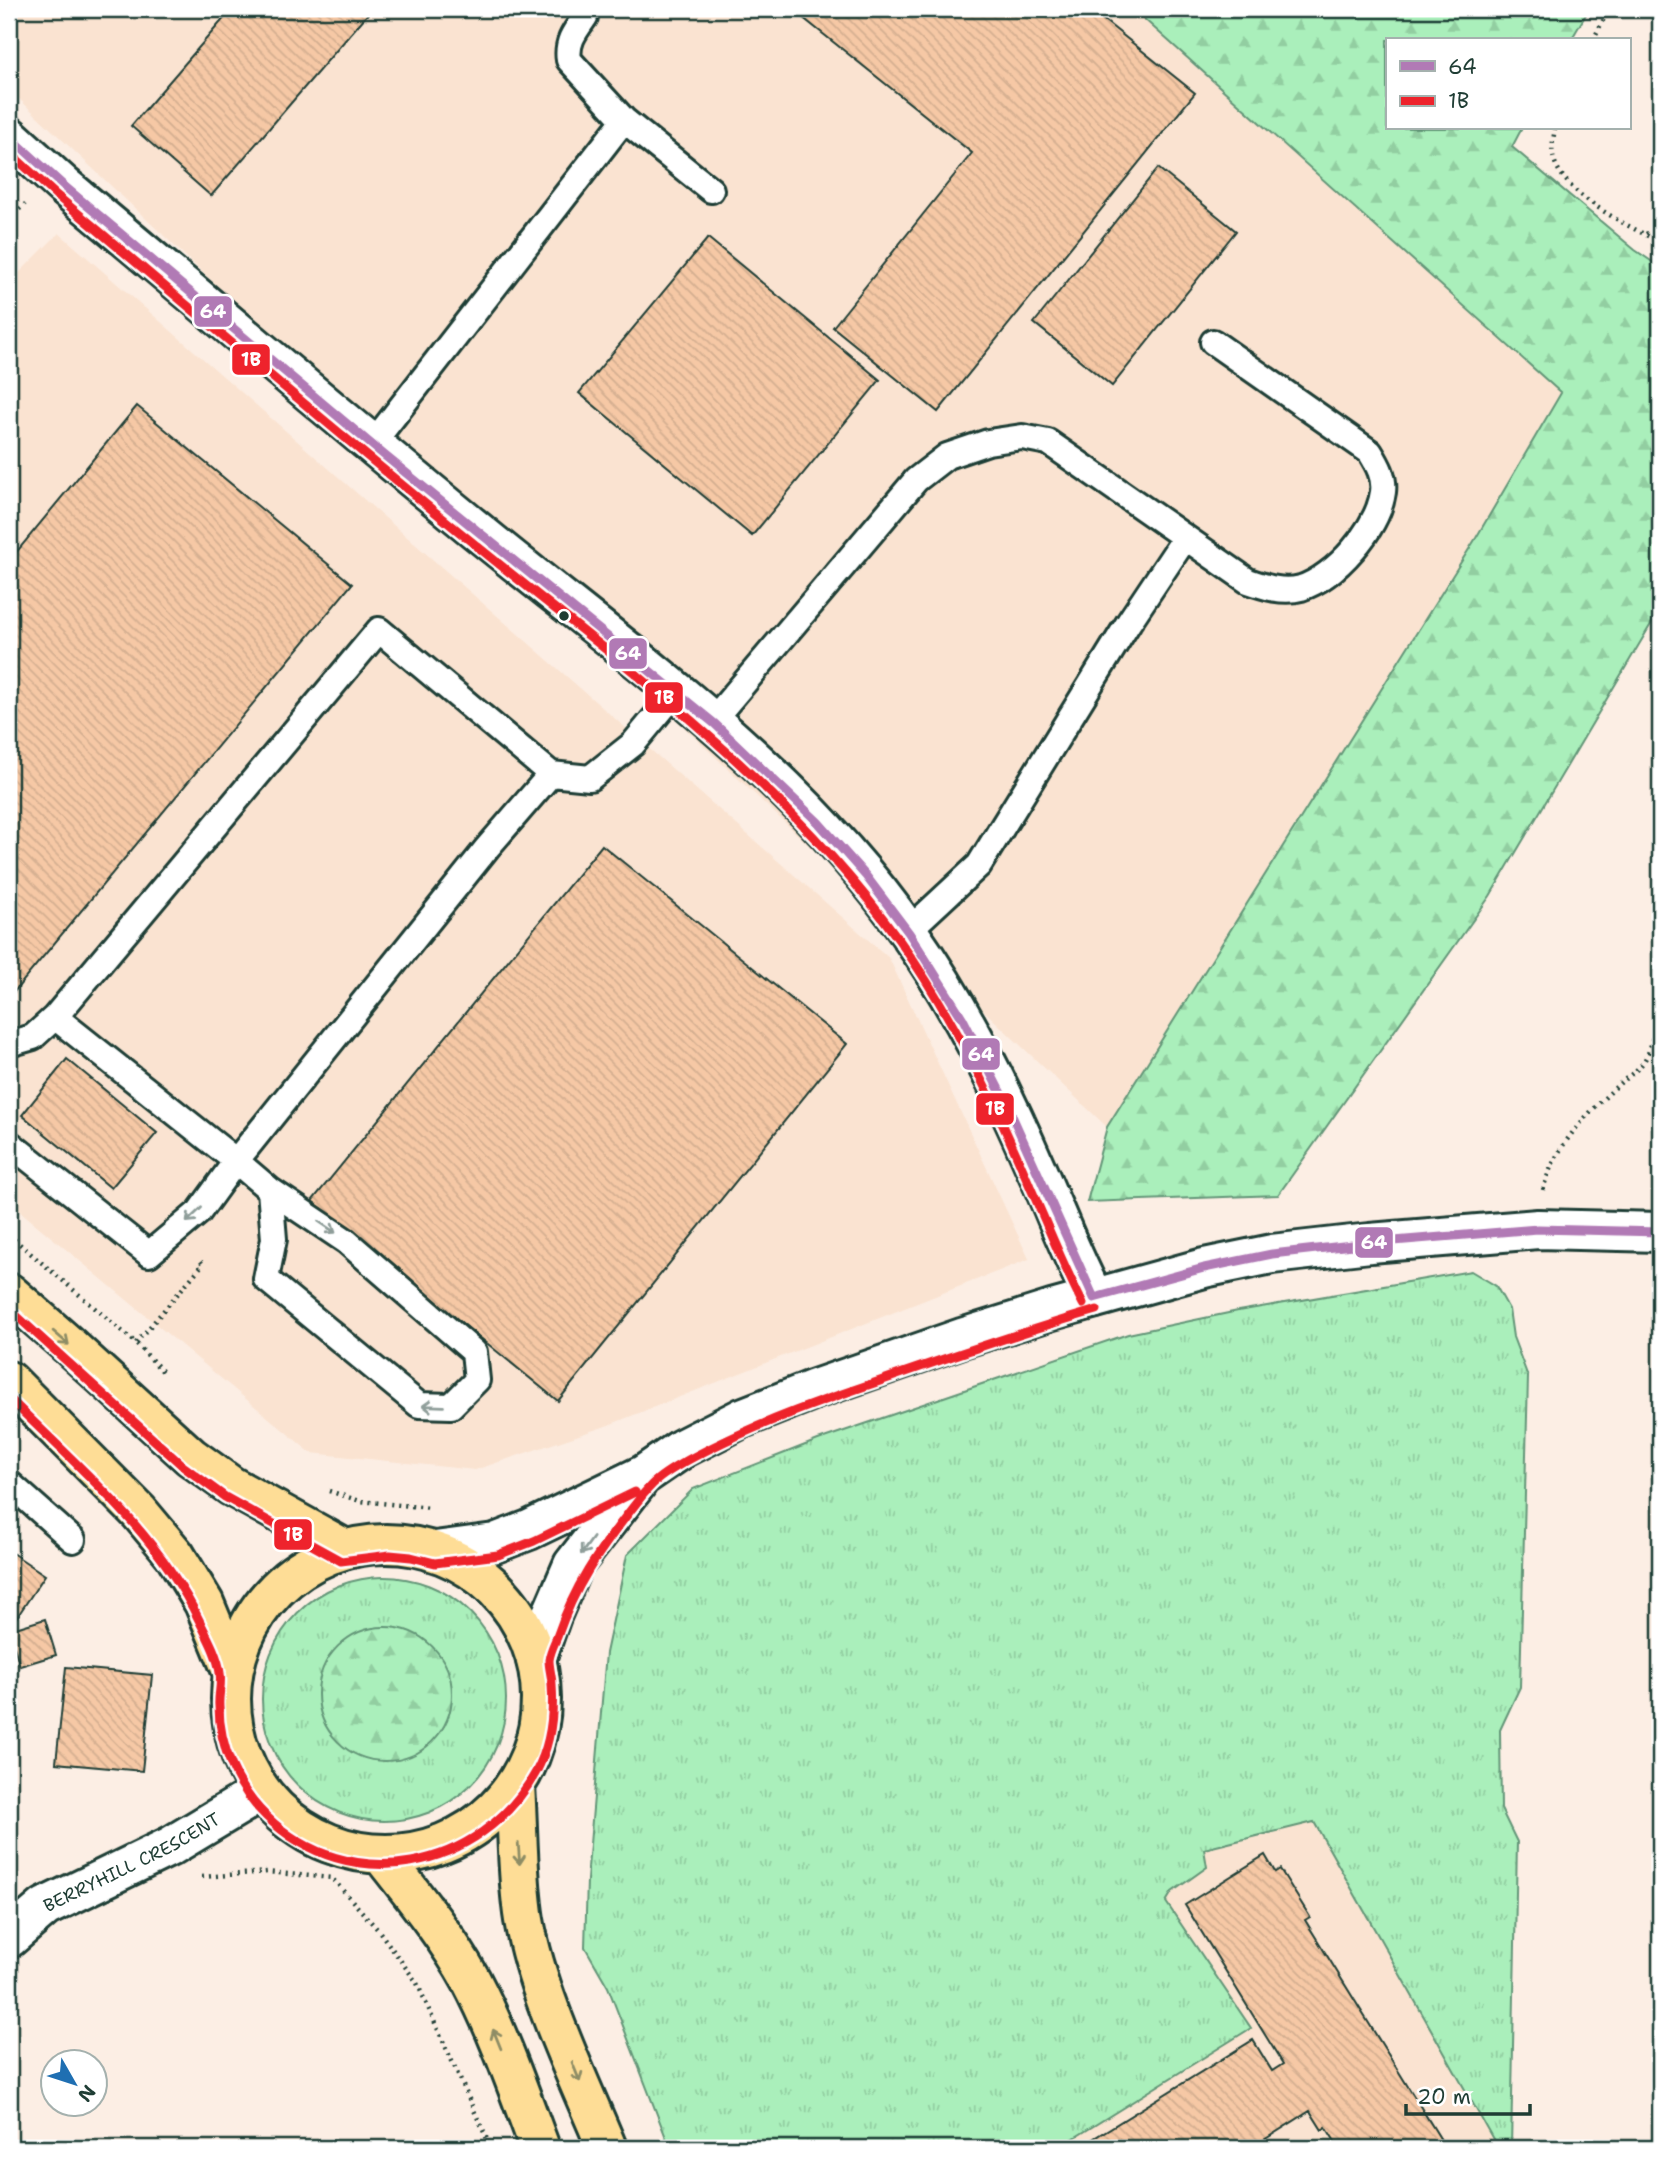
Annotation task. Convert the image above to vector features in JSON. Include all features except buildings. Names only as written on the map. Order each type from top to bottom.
[{"type":"main road","points":[[9,1293],[191,1457],[231,1486],[345,1549]]},
{"type":"main road","points":[[9,1381],[139,1512],[175,1555],[204,1604],[233,1671]]},
{"type":"main road","points":[[368,1544],[413,1545],[459,1561],[481,1575],[500,1592],[516,1612],[536,1659],[541,1691],[539,1724],[534,1746],[515,1786],[479,1823],[457,1837],[433,1847],[381,1854],[358,1852],[314,1837],[276,1810],[261,1792],[250,1774],[234,1735],[231,1714],[233,1671],[246,1629],[271,1594],[304,1566],[345,1549],[368,1544]]},
{"type":"main road","points":[[515,1786],[524,1919],[533,1958],[607,2148]]},
{"type":"main road","points":[[381,1854],[430,1916],[471,1980],[494,2029],[540,2148]]},
{"type":"street","points":[[9,136],[64,186],[712,721],[794,796],[854,862],[908,931],[975,1039],[1094,1298]]},
{"type":"street","points":[[435,1551],[495,1543],[529,1530],[645,1474],[684,1448],[742,1418],[815,1389],[962,1338],[1204,1268],[1272,1254],[1538,1229],[1660,1232]]},
{"type":"street","points":[[536,1659],[573,1565],[645,1474]]},
{"type":"street","name":"BERRYHILL CRESCENT","points":[[9,1938],[45,1907],[171,1846],[261,1792]]},
{"type":"lane","points":[[586,17],[570,40],[567,50],[569,61],[624,120],[711,190]]},
{"type":"lane","points":[[373,443],[624,120]]},
{"type":"lane","points":[[712,721],[916,480],[947,456],[988,442],[1022,437],[1048,442],[1248,581],[1273,589],[1299,588],[1325,576],[1347,556],[1375,520],[1383,492],[1381,468],[1370,452],[1213,342]]},
{"type":"lane","points":[[908,931],[979,865],[1129,622],[1185,538]]},
{"type":"lane","points":[[9,1044],[33,1037],[55,1017],[379,630],[551,774],[590,778],[633,744],[676,692]]},
{"type":"lane","points":[[9,1143],[149,1254],[199,1212],[236,1161],[487,848],[551,774]]},
{"type":"lane","points":[[55,1017],[270,1190],[346,1241],[474,1352],[477,1380],[451,1406],[419,1405],[267,1279],[274,1239],[270,1190]]},
{"type":"lane","points":[[9,1483],[73,1540]]},
{"type":"path","points":[[1594,38],[1608,9]]},
{"type":"path","points":[[1555,130],[1552,153],[1556,168],[1568,183],[1588,200],[1660,242]]},
{"type":"path","points":[[9,219],[31,199]]},
{"type":"path","points":[[1646,235],[1660,226]]},
{"type":"path","points":[[1538,1229],[1541,1197],[1548,1170],[1566,1139],[1642,1064],[1652,1046],[1655,1008],[1660,993]]},
{"type":"path","points":[[136,1343],[203,1264],[196,1256]]},
{"type":"path","points":[[171,1846],[178,1878],[267,1872],[332,1878],[379,1931],[417,1983],[491,2148]]},
{"type":"shaded area","points":[[9,9],[1133,9],[1565,396],[1107,1127],[16,96],[9,103]]},
{"type":"shaded area","points":[[59,233],[889,958],[1029,1259],[606,1426],[475,1470],[311,1453],[9,1202],[9,283]]},
{"type":"shaded area","points":[[1315,1822],[1498,2148],[787,2148],[857,1937]]},
{"type":"green space","points":[[1133,9],[1589,9],[1572,38],[1386,38],[1386,130],[1521,130],[1512,147],[1635,250],[1660,267],[1660,609],[1490,896],[1278,1195],[1087,1202],[1107,1127],[1476,538],[1561,393]]},
{"type":"green space","points":[[1471,1271],[1496,1286],[1509,1309],[1513,1337],[1528,1377],[1520,1687],[1500,1730],[1501,1809],[1517,1842],[1511,2148],[1498,2148],[1314,1822],[1204,1849],[1207,1867],[1172,1892],[1166,1902],[1251,2028],[1058,2148],[670,2148],[608,1987],[585,1947],[587,1880],[606,1653],[627,1555],[693,1489],[818,1440],[1128,1334],[1238,1311]]},
{"type":"green space","points":[[396,1577],[442,1591],[470,1613],[486,1631],[497,1652],[504,1675],[504,1723],[497,1746],[486,1767],[470,1785],[452,1801],[431,1812],[396,1821],[372,1821],[337,1812],[316,1801],[282,1767],[271,1746],[264,1723],[262,1687],[271,1652],[282,1631],[316,1597],[337,1586],[360,1579]]},
{"type":"green space","points":[[385,1627],[411,1632],[432,1647],[447,1668],[452,1694],[447,1720],[432,1741],[411,1756],[385,1761],[359,1756],[338,1741],[323,1720],[318,1694],[323,1668],[338,1647],[359,1632]]},
{"type":"transit line","name":"64","points":[[9,136],[64,186],[384,455],[715,724],[818,822],[866,876],[909,933],[963,1019],[1009,1109],[1094,1298]]},
{"type":"transit line","name":"1B","points":[[9,152],[56,195],[322,419],[650,685],[757,780],[807,830],[855,883],[899,940],[938,999],[988,1094],[1083,1304]]},
{"type":"transit line","name":"64","points":[[1094,1298],[1204,1268],[1272,1254],[1538,1229],[1660,1232]]},
{"type":"transit line","name":"1B","points":[[9,1309],[184,1467],[225,1497],[341,1561],[390,1555],[435,1563],[498,1555],[534,1541],[635,1492]]},
{"type":"transit line","name":"1B","points":[[9,1398],[114,1501],[182,1588],[209,1639],[219,1666],[220,1721],[226,1751],[238,1779],[256,1805],[299,1842],[335,1858],[373,1864],[411,1862],[448,1851],[482,1832],[512,1806],[536,1772],[545,1752],[552,1718],[550,1657],[564,1618],[597,1556],[657,1480],[713,1447],[795,1411],[988,1344],[1097,1310]]}]
